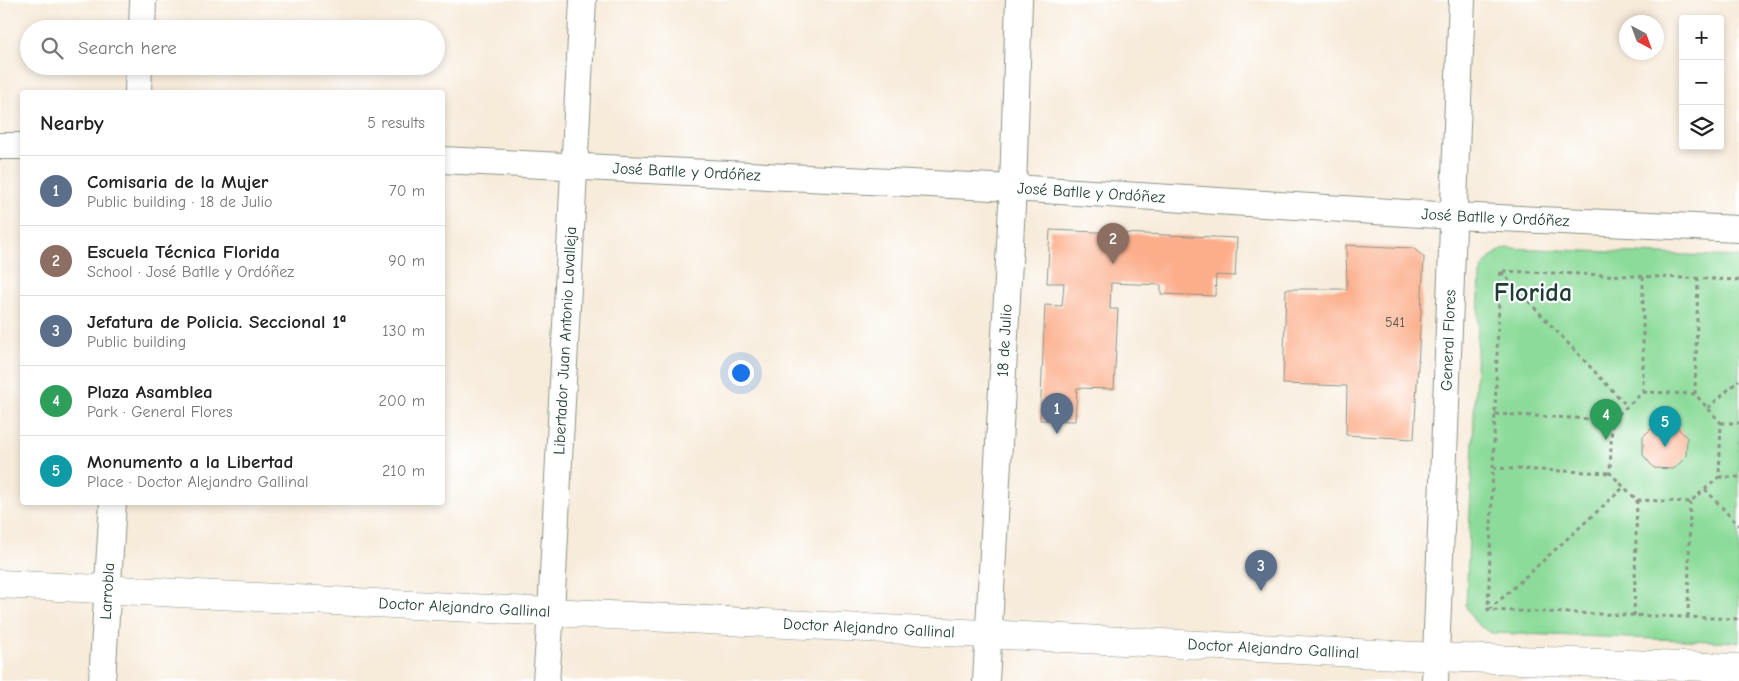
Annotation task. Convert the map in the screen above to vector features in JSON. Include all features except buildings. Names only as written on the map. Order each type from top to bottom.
[{"type":"street","points":[[142,20],[143,0]]},
{"type":"street","name":"Libertador Juan Antonio Lavalleja","points":[[546,681],[583,0]]},
{"type":"street","name":"18 de Julio","points":[[986,681],[1013,188],[1019,0]]},
{"type":"street","name":"General Flores","points":[[1435,669],[1462,0]]},
{"type":"street","points":[[138,90],[139,75]]},
{"type":"street","points":[[0,146],[20,146]]},
{"type":"street","name":"José Batlle y Ordóñez","points":[[445,160],[1013,188],[1453,216],[1739,229]]},
{"type":"street","name":"Larrobla","points":[[102,681],[113,505]]},
{"type":"street","name":"Doctor Alejandro Gallinal","points":[[0,584],[989,636],[1435,669],[1739,668]]},
{"type":"path","points":[[1500,271],[1739,280]]},
{"type":"path","points":[[1500,271],[1627,406]]},
{"type":"path","points":[[1488,610],[1500,271]]},
{"type":"path","points":[[1643,277],[1643,392]]},
{"type":"path","points":[[1494,468],[1610,473],[1637,500],[1690,502],[1705,490],[1719,477],[1721,423],[1695,394],[1698,279]]},
{"type":"path","points":[[1708,408],[1739,380]]},
{"type":"path","points":[[1610,473],[1612,420],[1627,406],[1643,392],[1695,394]]},
{"type":"path","points":[[1495,414],[1612,420]]},
{"type":"path","points":[[1721,423],[1739,423]]},
{"type":"path","points":[[1719,477],[1739,478]]},
{"type":"path","points":[[1488,610],[1624,487]]},
{"type":"path","points":[[1705,490],[1739,526]]},
{"type":"path","points":[[1634,616],[1637,500]]},
{"type":"path","points":[[1688,617],[1690,502]]},
{"type":"path","points":[[1488,610],[1739,619]]},
{"type":"green space","points":[[1507,248],[1739,257],[1739,642],[1492,633],[1479,626],[1470,615],[1466,606],[1480,274],[1490,258]]},
{"type":"place","name":"Escuela Técnica Florida","points":[[1113,264]]},
{"type":"place","name":"Comisaria de la Mujer","points":[[1057,434]]},
{"type":"place","name":"Plaza Asamblea","points":[[1606,440]]},
{"type":"place","name":"Monumento a la Libertad","points":[[1665,447]]},
{"type":"place","name":"Jefatura de Policia. Seccional 1ª","points":[[1261,591]]},
{"type":"district","name":"Florida","points":[[1533,293]]}]
